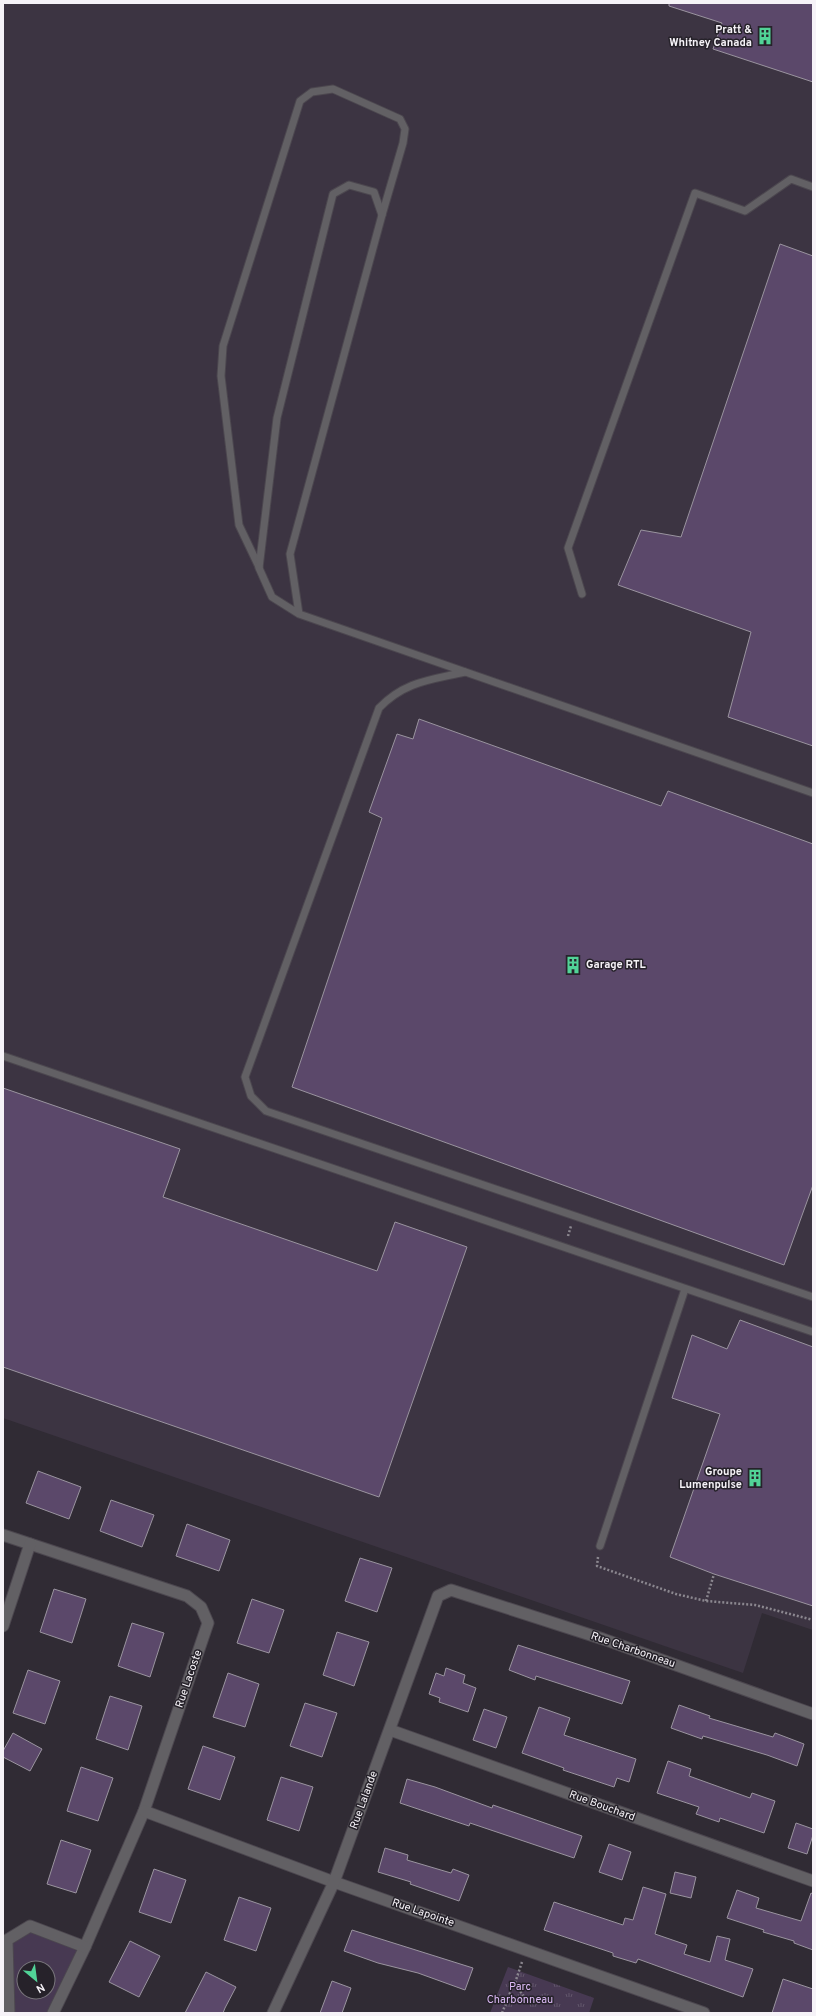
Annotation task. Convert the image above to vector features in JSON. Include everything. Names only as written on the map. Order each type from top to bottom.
[{"type":"street","name":"Rue Lacoste","points":[[3,1535],[187,1596],[201,1607],[208,1623],[144,1810],[85,1947],[53,2013]]},
{"type":"street","points":[[3,1626],[30,1544]]},
{"type":"street","name":"Rue Charbonneau","points":[[451,1590],[602,1639],[813,1714]]},
{"type":"street","name":"Rue Lalande","points":[[273,2013],[334,1882],[438,1596],[451,1590]]},
{"type":"street","name":"Rue Bouchard","points":[[390,1730],[813,1881]]},
{"type":"street","name":"Rue Lapointe","points":[[144,1810],[334,1882],[704,2013]]},
{"type":"street","points":[[10,2013],[7,1940],[30,1926],[85,1947]]},
{"type":"lane","points":[[299,614],[290,554],[403,143],[405,129],[400,119],[333,89],[312,92],[300,101],[223,346],[221,376],[239,525],[272,597],[299,614],[813,793]]},
{"type":"lane","points":[[582,594],[568,548],[695,193],[745,211],[791,179],[813,187]]},
{"type":"lane","points":[[259,568],[277,418],[333,194],[349,185],[374,192],[382,215]]},
{"type":"lane","points":[[466,672],[406,686],[392,695],[379,708],[245,1077],[251,1096],[266,1111],[813,1297]]},
{"type":"lane","points":[[3,1056],[813,1332]]},
{"type":"lane","points":[[600,1546],[685,1289]]},
{"type":"path","points":[[564,1248],[574,1216]]},
{"type":"path","points":[[600,1546],[597,1566],[676,1594],[706,1601],[754,1605],[813,1620]]},
{"type":"path","points":[[706,1601],[714,1574]]},
{"type":"path","points":[[502,2013],[515,1983],[526,1949]]},
{"type":"path","points":[[515,1983],[526,2000]]},
{"type":"shaded area","points":[[3,3],[813,3],[813,1630],[762,1613],[743,1673],[3,1418]]},
{"type":"green space","points":[[30,1926],[85,1947],[53,2013],[9,2013],[7,1940]]},
{"type":"green space","name":"Parc Charbonneau","points":[[508,1967],[594,1998],[589,2013],[490,2013]]},
{"type":"building","name":"Pratt & Whitney Canada","points":[[669,3],[813,3],[813,82],[713,49],[722,23],[669,6]]},
{"type":"building","points":[[780,244],[813,256],[813,746],[728,717],[751,632],[618,585],[641,530],[681,537]]},
{"type":"building","name":"Garage RTL","points":[[419,719],[661,806],[668,791],[813,844],[813,1185],[784,1265],[292,1087],[382,818],[369,812],[397,734],[413,739]]},
{"type":"building","points":[[3,1088],[180,1149],[163,1197],[377,1271],[395,1222],[467,1247],[379,1497],[3,1367]]},
{"type":"building","name":"Groupe Lumenpulse","points":[[740,1320],[813,1347],[813,1606],[714,1574],[670,1557],[720,1414],[672,1398],[692,1335],[727,1349]]},
{"type":"building","points":[[38,1471],[81,1487],[69,1519],[26,1503]]},
{"type":"building","points":[[111,1500],[154,1515],[142,1547],[100,1531]]},
{"type":"building","points":[[187,1524],[230,1540],[219,1571],[176,1556]]},
{"type":"building","points":[[360,1558],[392,1568],[377,1612],[345,1601]]},
{"type":"building","points":[[54,1589],[86,1599],[72,1643],[40,1632]]},
{"type":"building","points":[[252,1599],[284,1610],[269,1653],[237,1643]]},
{"type":"building","points":[[132,1623],[164,1633],[150,1677],[118,1666]]},
{"type":"building","points":[[337,1632],[369,1642],[354,1686],[323,1675]]},
{"type":"building","points":[[518,1645],[630,1681],[622,1704],[536,1676],[535,1680],[509,1670]]},
{"type":"building","points":[[446,1668],[465,1675],[463,1683],[476,1688],[468,1712],[439,1702],[440,1698],[429,1694],[436,1673],[444,1676]]},
{"type":"building","points":[[28,1670],[60,1681],[45,1724],[13,1713]]},
{"type":"building","points":[[228,1673],[259,1684],[245,1727],[213,1717]]},
{"type":"building","points":[[110,1696],[142,1706],[128,1750],[96,1739]]},
{"type":"building","points":[[305,1703],[337,1713],[322,1757],[290,1746]]},
{"type":"building","points":[[679,1705],[710,1716],[709,1718],[773,1737],[775,1733],[804,1744],[797,1766],[767,1755],[703,1736],[702,1739],[671,1728]]},
{"type":"building","points":[[539,1707],[570,1718],[564,1735],[636,1759],[629,1782],[617,1778],[614,1787],[563,1770],[564,1768],[522,1753]]},
{"type":"building","points":[[484,1709],[507,1717],[496,1748],[473,1740]]},
{"type":"building","points":[[13,1733],[42,1749],[30,1771],[3,1757],[3,1751]]},
{"type":"building","points":[[203,1746],[235,1757],[220,1800],[188,1789]]},
{"type":"building","points":[[668,1761],[691,1769],[689,1776],[750,1798],[752,1793],[775,1801],[764,1833],[720,1818],[719,1822],[696,1814],[699,1807],[657,1793]]},
{"type":"building","points":[[81,1767],[113,1778],[98,1821],[67,1811]]},
{"type":"building","points":[[281,1777],[313,1787],[299,1831],[267,1820]]},
{"type":"building","points":[[407,1779],[435,1787],[492,1808],[493,1805],[582,1836],[574,1858],[470,1823],[469,1826],[400,1803]]},
{"type":"building","points":[[796,1823],[813,1829],[813,1835],[807,1854],[788,1848]]},
{"type":"building","points":[[61,1840],[91,1850],[76,1893],[47,1884]]},
{"type":"building","points":[[609,1844],[631,1852],[622,1880],[599,1872]]},
{"type":"building","points":[[385,1848],[408,1855],[407,1860],[451,1873],[453,1869],[469,1875],[459,1901],[410,1884],[411,1882],[378,1872]]},
{"type":"building","points":[[154,1869],[186,1880],[171,1923],[139,1912]]},
{"type":"building","points":[[675,1872],[696,1877],[691,1898],[670,1893]]},
{"type":"building","points":[[643,1887],[666,1894],[655,1934],[687,1945],[684,1954],[710,1962],[717,1936],[730,1939],[725,1960],[753,1969],[743,1997],[638,1959],[636,1963],[613,1956],[613,1953],[544,1930],[554,1902],[623,1925],[625,1918],[633,1920]]},
{"type":"building","points":[[737,1890],[759,1898],[756,1908],[801,1921],[811,1893],[813,1894],[813,1950],[794,1943],[794,1941],[763,1932],[764,1930],[727,1918]]},
{"type":"building","points":[[239,1897],[271,1908],[256,1951],[224,1940]]},
{"type":"building","points":[[352,1930],[473,1968],[465,1990],[418,1973],[378,1963],[344,1951]]},
{"type":"building","points":[[130,1941],[160,1956],[139,1997],[109,1982]]},
{"type":"building","points":[[206,1972],[236,1987],[223,2013],[185,2013]]},
{"type":"building","points":[[783,1979],[813,1989],[813,2013],[772,2013]]},
{"type":"building","points":[[332,1981],[351,1988],[342,2013],[320,2013]]},
{"type":"place","name":"Pratt & Whitney Canada","points":[[765,36]]},
{"type":"place","name":"Garage RTL","points":[[573,965]]},
{"type":"place","name":"Groupe Lumenpulse","points":[[755,1478]]}]
